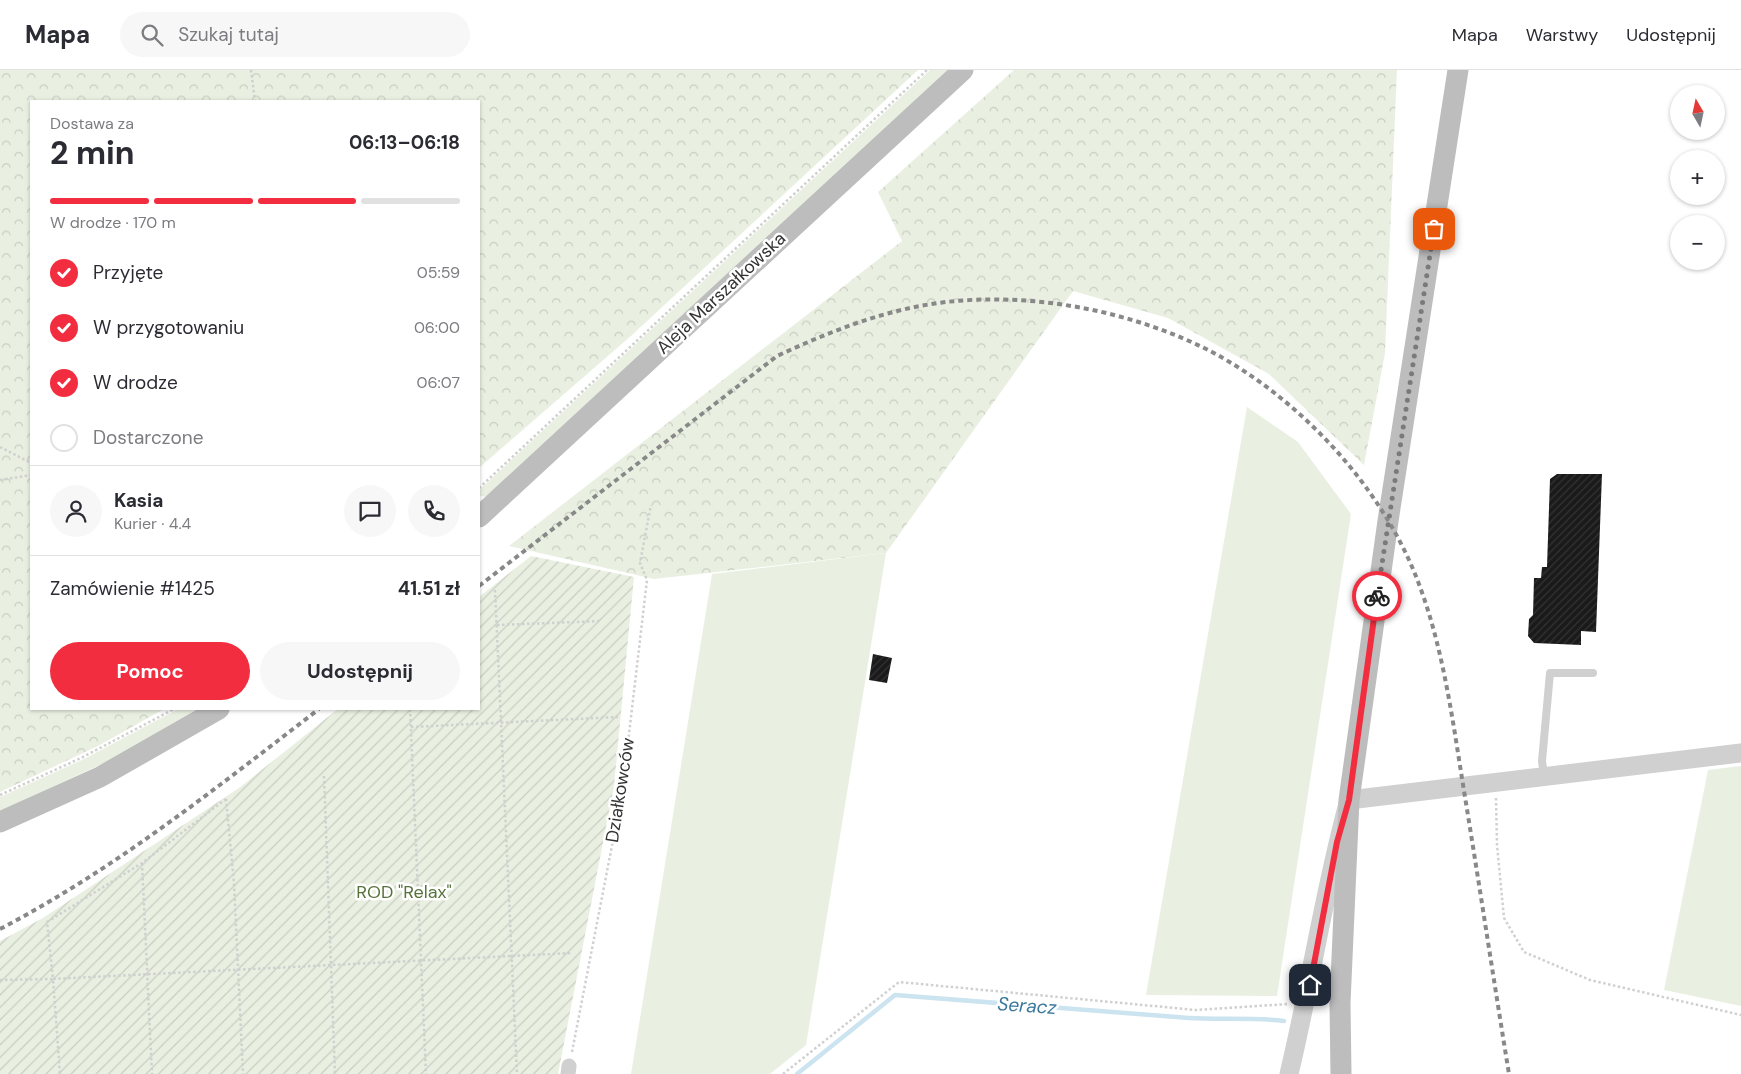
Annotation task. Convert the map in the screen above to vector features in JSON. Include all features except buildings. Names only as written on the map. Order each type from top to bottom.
[{"type":"main road","name":"Aleja Marszałkowska","points":[[480,516],[963,70]]},
{"type":"main road","points":[[1447,70],[1447,140]]},
{"type":"main road","points":[[1341,1074],[1340,1003],[1349,800],[1388,521],[1458,70]]},
{"type":"main road","points":[[0,822],[100,777],[217,710]]},
{"type":"street","points":[[1289,1074],[1306,1003],[1337,842],[1349,800],[1741,753]]},
{"type":"lane","points":[[1544,776],[1542,762],[1550,673],[1593,673]]},
{"type":"path","points":[[252,70],[255,100]]},
{"type":"path","points":[[480,487],[927,70]]},
{"type":"path","points":[[0,447],[30,462]]},
{"type":"path","points":[[0,480],[30,475]]},
{"type":"path","name":"Działkowców","points":[[568,1070],[622,794],[647,580],[640,563],[650,505]]},
{"type":"path","points":[[495,590],[517,1074]]},
{"type":"path","points":[[497,624],[602,622]]},
{"type":"path","points":[[0,795],[81,758],[172,710]]},
{"type":"path","points":[[410,710],[426,1074]]},
{"type":"path","points":[[411,727],[618,717]]},
{"type":"path","points":[[324,776],[335,1074]]},
{"type":"path","points":[[1495,782],[1497,845],[1504,918],[1524,952],[1590,980],[1741,1015]]},
{"type":"path","points":[[60,1074],[47,922],[142,863],[226,799],[238,968],[243,1074]]},
{"type":"path","points":[[142,863],[152,1074]]},
{"type":"path","points":[[0,980],[421,961],[572,952]]},
{"type":"path","points":[[783,1074],[899,982],[1196,1010],[1306,1003]]},
{"type":"green space","points":[[0,70],[918,70],[632,335],[480,467],[480,100],[30,100],[30,710],[162,710],[98,746],[0,792]]},
{"type":"green space","points":[[930,70],[948,70],[488,497],[480,496],[480,489]]},
{"type":"green space","points":[[1014,70],[1397,70],[1385,353],[1364,465],[1269,374],[1168,318],[1073,291],[886,553],[654,579],[509,546],[902,241],[878,192]]},
{"type":"green space","points":[[1247,407],[1298,442],[1351,514],[1277,996],[1146,995]]},
{"type":"green space","points":[[886,553],[806,1045],[770,1074],[631,1074],[712,574]]},
{"type":"green space","name":"ROD \"Relax\"","points":[[531,556],[634,577],[614,786],[558,1074],[0,1074],[0,941],[43,918],[239,788],[337,710],[480,710],[480,596]]},
{"type":"green space","points":[[176,710],[201,710],[117,757],[0,811],[0,797],[84,759]]},
{"type":"green space","points":[[1741,766],[1741,1006],[1664,990],[1708,770]]},
{"type":"waterway","name":"Seracz","points":[[797,1074],[895,995],[1189,1018],[1284,1021]]},
{"type":"railway","points":[[480,585],[777,356],[859,322],[924,305],[979,300],[1013,300],[1082,308],[1116,316],[1149,325],[1212,352],[1245,371],[1276,394],[1334,448],[1360,479],[1382,511],[1401,544],[1417,579],[1434,632],[1447,686],[1509,1074]]},
{"type":"railway","points":[[0,929],[42,906],[124,854],[203,798],[318,710]]},
{"type":"way so far","points":[[1377,596],[1434,229]]},
{"type":"route","points":[[1310,985],[1337,842],[1349,800],[1377,596]]}]
